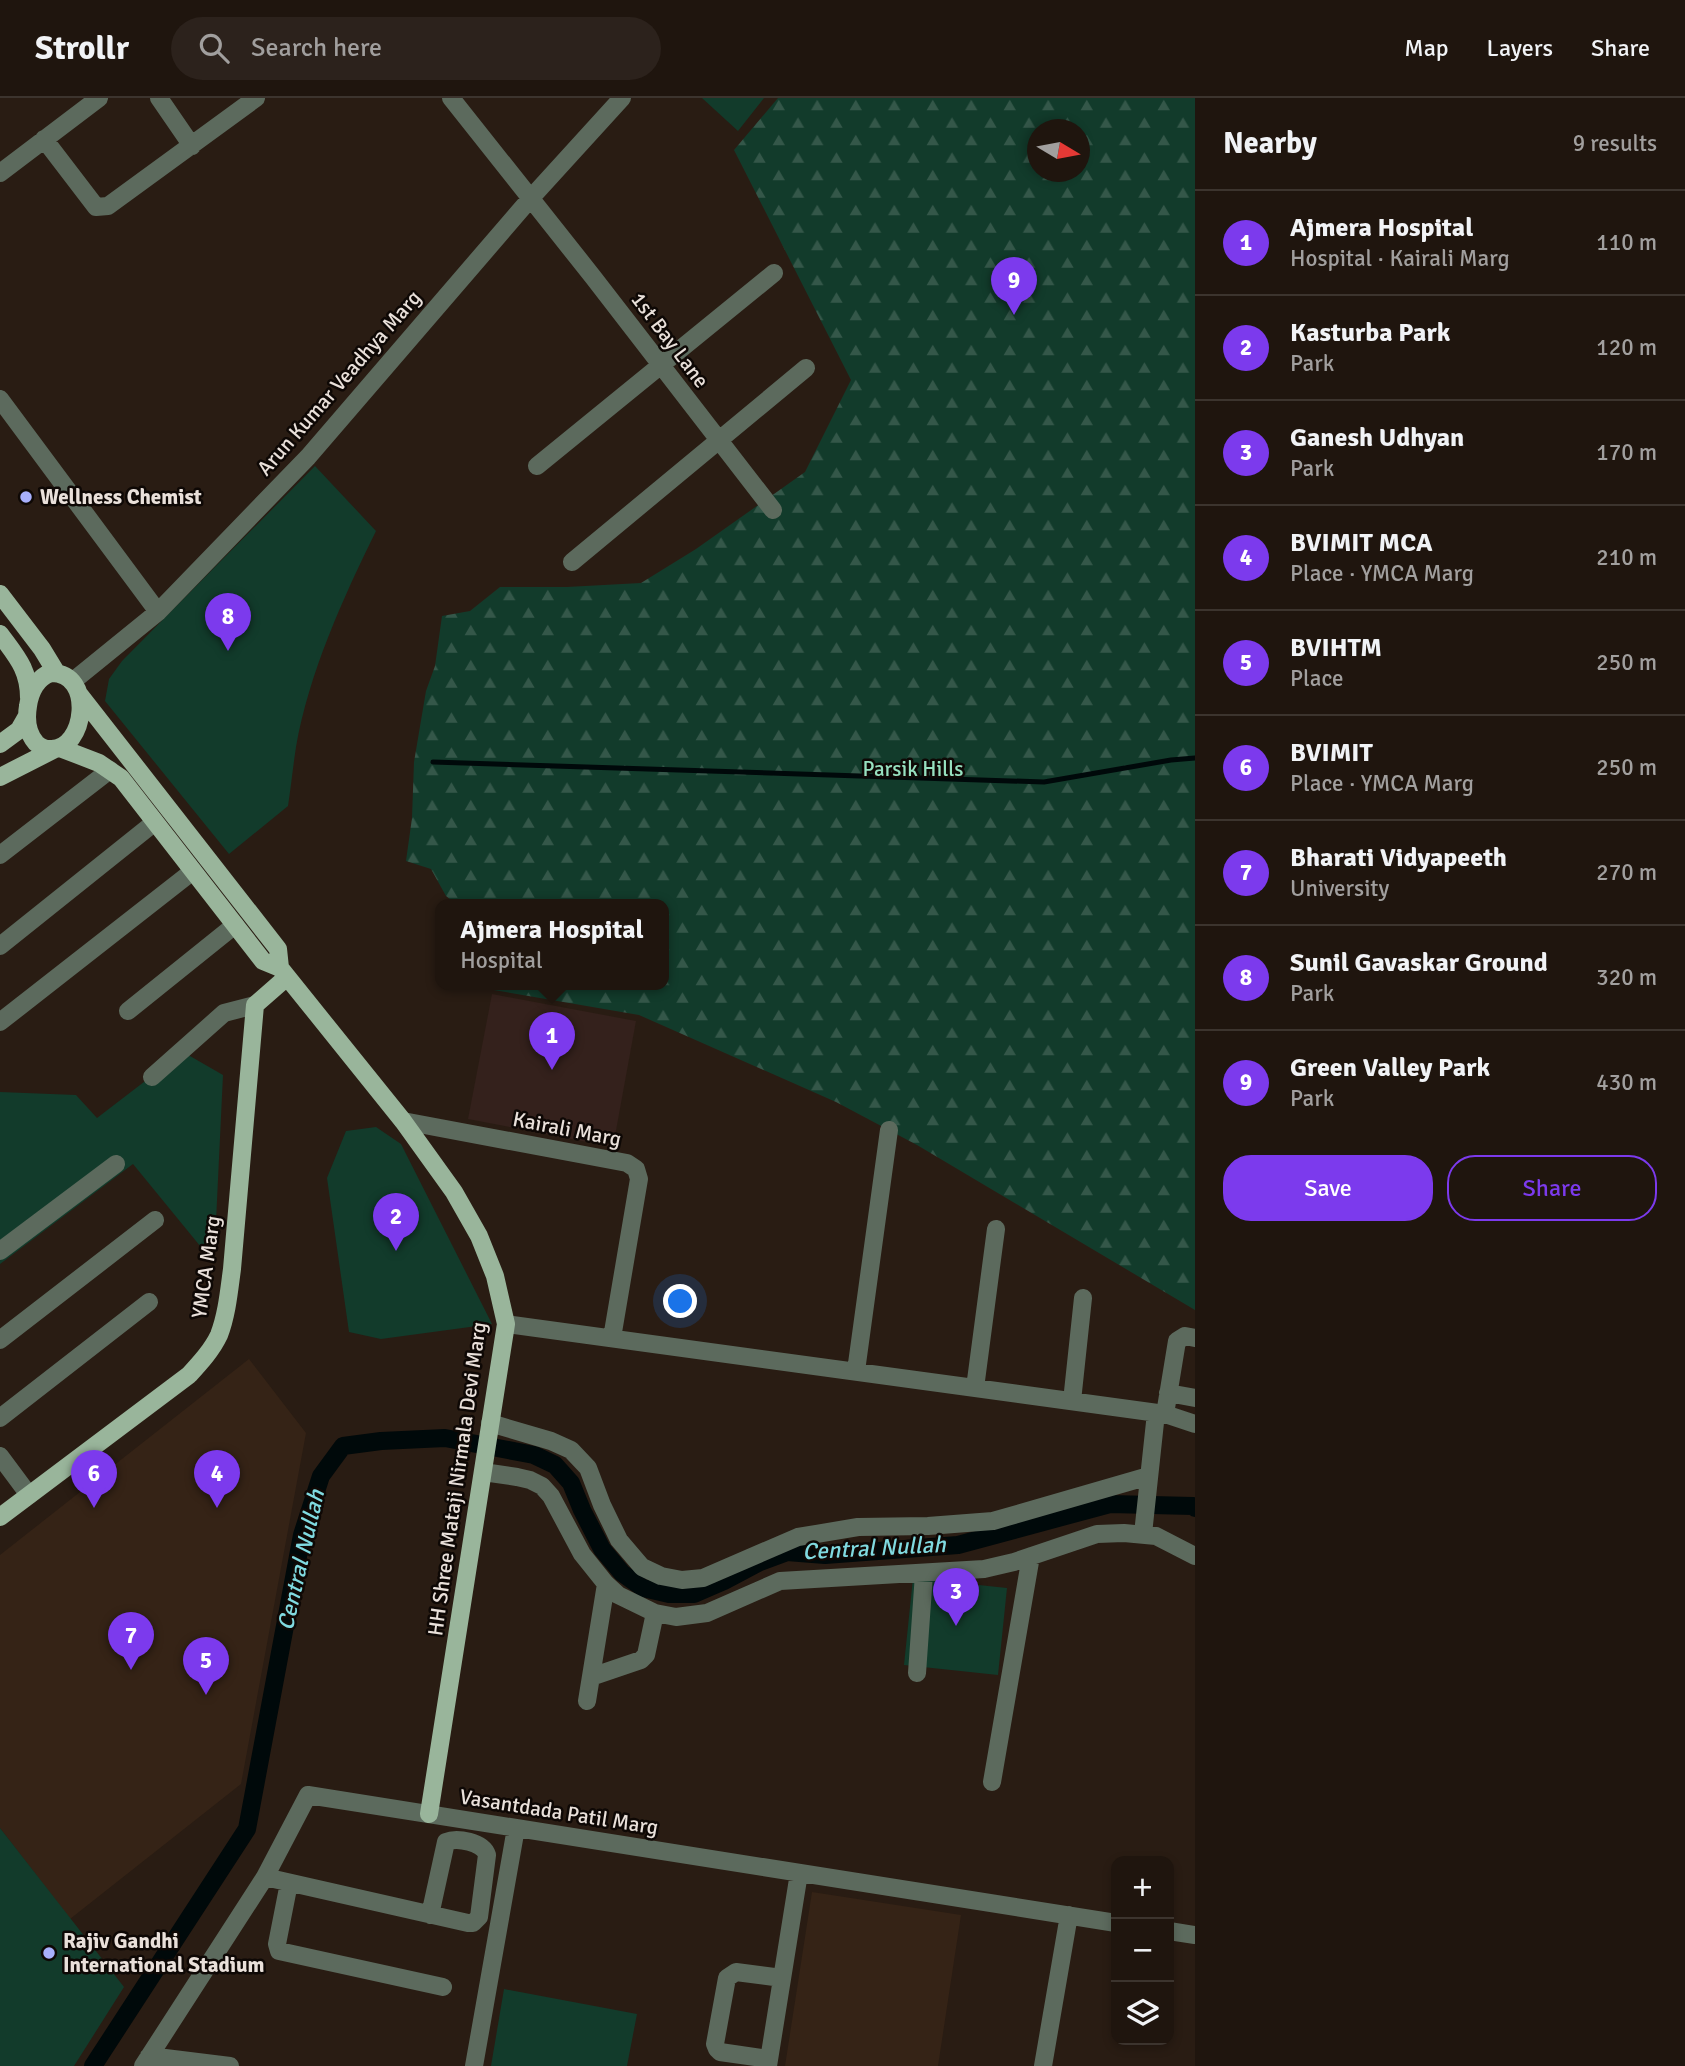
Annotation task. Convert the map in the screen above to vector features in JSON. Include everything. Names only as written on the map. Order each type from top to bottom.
[{"type":"main road","points":[[0,594],[42,649],[56,673]]},
{"type":"main road","points":[[0,634],[22,664],[29,687],[29,730],[35,742],[44,748],[57,748]]},
{"type":"main road","points":[[0,744],[19,730],[34,688],[42,676],[56,673],[66,675],[76,688],[80,715],[69,741],[0,777]]},
{"type":"main road","name":"HH Shree Mataji Nirmala Devi Marg","points":[[76,688],[278,948],[283,972]]},
{"type":"main road","name":"HH Shree Mataji Nirmala Devi Marg","points":[[57,748],[91,760],[121,778],[263,961],[283,972],[402,1121],[454,1192],[479,1236],[495,1276],[506,1324],[429,1814]]},
{"type":"main road","points":[[255,1004],[283,972]]},
{"type":"main road","name":"YMCA Marg","points":[[0,1517],[189,1375],[218,1336],[232,1269],[255,1004]]},
{"type":"street","points":[[0,173],[99,98]]},
{"type":"street","points":[[159,98],[192,146]]},
{"type":"street","points":[[44,139],[96,207],[102,208],[256,98]]},
{"type":"street","name":"1st Bay Lane","points":[[451,98],[773,510]]},
{"type":"street","name":"Arun Kumar Veadhya Marg","points":[[76,688],[158,611],[308,457],[530,199],[622,98]]},
{"type":"street","points":[[537,466],[774,273]]},
{"type":"street","points":[[572,562],[806,368]]},
{"type":"street","points":[[0,399],[158,611]]},
{"type":"street","points":[[0,855],[110,770]]},
{"type":"street","points":[[0,946],[155,822]]},
{"type":"street","points":[[0,1022],[193,871]]},
{"type":"street","points":[[128,1011],[235,925]]},
{"type":"street","points":[[152,1077],[225,1013],[255,1004]]},
{"type":"street","name":"Kairali Marg","points":[[402,1121],[627,1163],[636,1169],[639,1179],[612,1338]]},
{"type":"street","points":[[856,1371],[890,1130]]},
{"type":"street","points":[[0,1251],[117,1164]]},
{"type":"street","points":[[0,1340],[155,1220]]},
{"type":"street","points":[[975,1388],[996,1229]]},
{"type":"street","points":[[1072,1401],[1083,1298]]},
{"type":"street","points":[[0,1418],[149,1302]]},
{"type":"street","points":[[506,1324],[1161,1413],[1195,1424]]},
{"type":"street","points":[[1144,1527],[1149,1476],[1177,1341],[1185,1336],[1195,1338]]},
{"type":"street","points":[[1168,1394],[1195,1398]]},
{"type":"street","points":[[490,1427],[551,1441],[571,1450],[588,1468],[619,1540],[642,1567],[661,1576],[682,1580],[703,1578],[798,1537],[858,1527],[928,1526],[993,1521],[1149,1476]]},
{"type":"street","points":[[0,1456],[29,1495]]},
{"type":"street","points":[[483,1469],[530,1480],[542,1486],[551,1496],[582,1554],[606,1584],[618,1595],[655,1613],[676,1616],[707,1613],[780,1581],[984,1569],[1097,1534],[1144,1527],[1195,1556]]},
{"type":"street","points":[[992,1782],[1031,1556]]},
{"type":"street","points":[[917,1673],[924,1574]]},
{"type":"street","points":[[587,1701],[606,1584]]},
{"type":"street","points":[[591,1677],[641,1660],[646,1655],[655,1613]]},
{"type":"street","name":"Vasantdada Patil Marg","points":[[146,2061],[265,1878],[307,1795],[1111,1922]]},
{"type":"street","points":[[474,2066],[516,1828]]},
{"type":"street","points":[[265,1878],[430,1915],[468,1923],[477,1920],[488,1855],[485,1849],[453,1839],[446,1842],[430,1915]]},
{"type":"street","points":[[782,1978],[736,1972],[727,1978],[715,2043],[720,2052],[768,2063],[782,1978],[799,1873]]},
{"type":"street","points":[[289,1883],[277,1944],[279,1951],[443,1987]]},
{"type":"street","points":[[1043,2066],[1069,1915]]},
{"type":"street","points":[[1174,1932],[1195,1935]]},
{"type":"street","points":[[146,2061],[230,2066]]},
{"type":"shaded area","points":[[492,994],[636,1021],[613,1147],[468,1119]]},
{"type":"shaded area","points":[[249,1359],[306,1433],[241,1784],[70,1919],[0,1828],[0,1555]]},
{"type":"shaded area","points":[[812,1892],[961,1915],[938,2066],[785,2066]]},
{"type":"green space","points":[[702,98],[764,98],[738,131]]},
{"type":"green space","name":"Parsik Hills","points":[[778,98],[1195,98],[1195,1310],[917,1145],[836,1102],[639,1015],[494,990],[669,990],[669,899],[450,899],[431,869],[406,861],[412,818],[414,762],[426,691],[435,666],[442,616],[470,611],[500,587],[641,583],[696,549],[805,472],[851,380],[734,150]]},
{"type":"green space","points":[[315,466],[376,531],[340,609],[309,691],[296,747],[288,806],[229,854],[105,701],[109,679],[122,661]]},
{"type":"green space","points":[[183,1052],[223,1075],[214,1263],[133,1164],[0,1264],[0,1092],[76,1095],[97,1118]]},
{"type":"green space","points":[[376,1127],[401,1144],[492,1324],[381,1339],[349,1332],[327,1178],[346,1131]]},
{"type":"green space","points":[[913,1578],[1007,1588],[998,1675],[904,1665]]},
{"type":"green space","name":"Rajiv Gandhi International Stadium","points":[[0,1828],[124,1987],[74,2066],[0,2066]]},
{"type":"green space","points":[[504,1989],[637,2014],[627,2066],[491,2066]]},
{"type":"waterway","points":[[433,762],[1044,782],[1195,758]]},
{"type":"waterway","name":"Central Nullah","points":[[93,2066],[247,1829],[302,1535],[321,1476],[343,1446],[445,1438],[534,1455],[555,1465],[571,1483],[602,1549],[622,1573],[643,1588],[669,1594],[694,1594],[787,1552],[825,1555],[958,1545],[1110,1504],[1195,1508]]},
{"type":"place","name":"Green Valley Park","points":[[1014,315]]},
{"type":"place","name":"Wellness Chemist","points":[[26,497]]},
{"type":"place","name":"Sunil Gavaskar Ground","points":[[228,651]]},
{"type":"place","name":"Ajmera Hospital","points":[[552,1070]]},
{"type":"place","name":"Kasturba Park","points":[[396,1251]]},
{"type":"place","name":"BVIMIT","points":[[94,1508]]},
{"type":"place","name":"BVIMIT MCA","points":[[217,1508]]},
{"type":"place","name":"Ganesh Udhyan","points":[[956,1626]]},
{"type":"place","name":"Bharati Vidyapeeth","points":[[131,1670]]},
{"type":"place","name":"BVIHTM","points":[[206,1695]]},
{"type":"place","name":"Rajiv Gandhi International Stadium","points":[[49,1953]]}]
